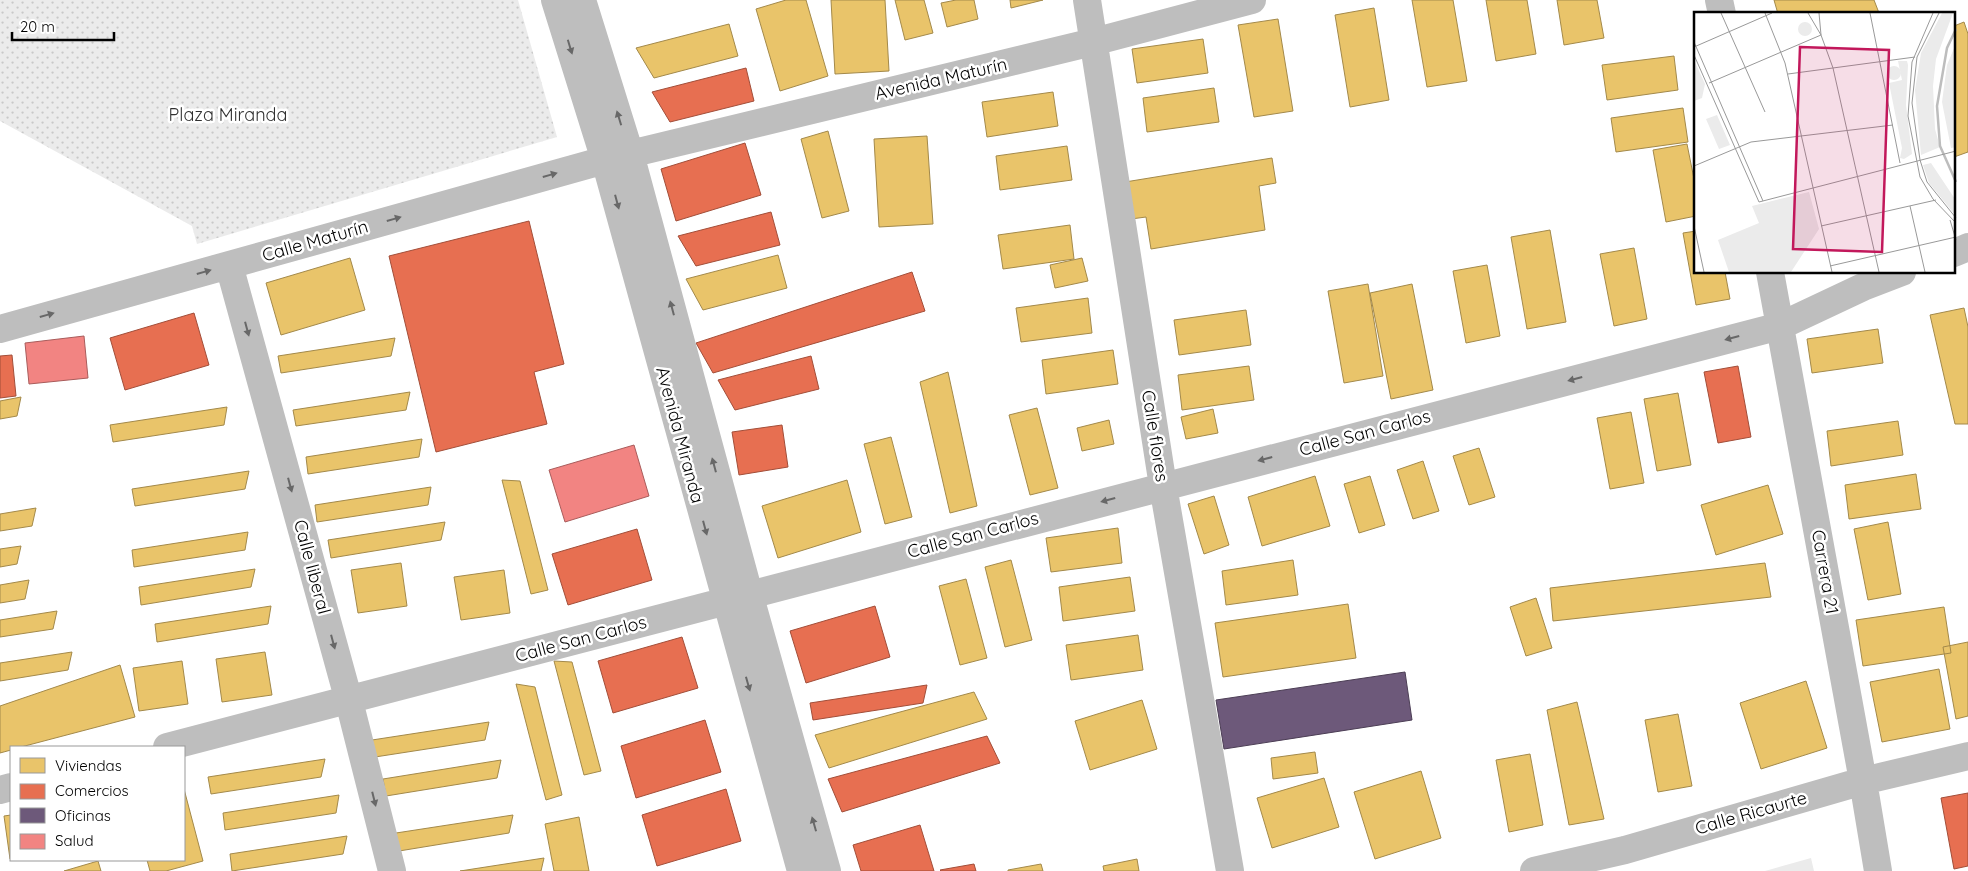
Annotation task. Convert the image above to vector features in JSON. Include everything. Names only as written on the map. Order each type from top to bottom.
[{"type":"street","name":"Avenida Miranda","points":[[555,0],[617,157]]},
{"type":"street","name":"Avenida Miranda","points":[[582,0],[617,157],[737,597],[800,871]]},
{"type":"street","name":"Calle flores","points":[[1087,0],[1163,486],[1230,871]]},
{"type":"street","name":"Avenida Maturín","points":[[617,157],[1093,42],[1252,0]]},
{"type":"street","name":"Calle Maturín","points":[[0,329],[617,157]]},
{"type":"street","points":[[1956,251],[1968,247]]},
{"type":"street","name":"Calle liberal","points":[[229,265],[349,701],[392,871]]},
{"type":"street","name":"Carrera 21","points":[[1770,274],[1878,871]]},
{"type":"street","points":[[1780,326],[1863,287],[1897,274]]},
{"type":"street","name":"Calle San Carlos","points":[[171,746],[1780,326]]},
{"type":"street","name":"Avenida Miranda","points":[[737,597],[827,871]]},
{"type":"street","name":"Calle Ricaurte","points":[[1534,871],[1625,850],[1863,780],[1968,756]]},
{"type":"green space","name":"Plaza Miranda","points":[[0,0],[518,0],[557,137],[197,244],[192,226],[0,121]]},
{"type":"green space","points":[[1811,858],[1814,871],[1765,871]]},
{"type":"building: Viviendas","points":[[786,0],[806,0],[828,76],[780,91],[756,9]]},
{"type":"building: Viviendas","points":[[831,0],[885,0],[889,71],[835,74]]},
{"type":"building: Viviendas","points":[[895,0],[924,0],[933,33],[905,40]]},
{"type":"building: Viviendas","points":[[956,0],[974,0],[978,19],[947,27],[941,3]]},
{"type":"building: Viviendas","points":[[1010,0],[1043,0],[1011,8]]},
{"type":"building: Viviendas","points":[[1412,0],[1453,0],[1467,81],[1427,87]]},
{"type":"building: Viviendas","points":[[1486,0],[1527,0],[1536,54],[1496,61]]},
{"type":"building: Viviendas","points":[[1557,0],[1597,0],[1604,38],[1564,45]]},
{"type":"building: Viviendas","points":[[1774,0],[1874,0],[1879,12],[1777,12]]},
{"type":"building: Viviendas","points":[[1374,8],[1389,100],[1350,107],[1335,15]]},
{"type":"building: Viviendas","points":[[1278,19],[1293,111],[1254,117],[1238,25]]},
{"type":"building: Viviendas","points":[[1964,22],[1968,34],[1968,152],[1956,156],[1956,25]]},
{"type":"building: Viviendas","points":[[729,24],[738,56],[654,78],[636,48]]},
{"type":"building: Viviendas","points":[[1203,39],[1208,73],[1137,83],[1132,49]]},
{"type":"building: Viviendas","points":[[1674,56],[1678,90],[1607,100],[1602,65]]},
{"type":"building: Viviendas","points":[[1214,88],[1219,122],[1147,132],[1143,98]]},
{"type":"building: Viviendas","points":[[1053,92],[1058,126],[987,137],[982,102]]},
{"type":"building: Viviendas","points":[[1683,108],[1688,142],[1616,152],[1611,118]]},
{"type":"building: Viviendas","points":[[828,131],[849,211],[822,218],[801,139]]},
{"type":"building: Viviendas","points":[[927,136],[933,224],[879,227],[874,139]]},
{"type":"building: Viviendas","points":[[1687,144],[1694,179],[1694,216],[1666,222],[1653,150]]},
{"type":"building: Viviendas","points":[[1067,146],[1072,180],[1000,190],[996,156]]},
{"type":"building: Viviendas","points":[[1272,158],[1276,183],[1259,186],[1265,230],[1151,249],[1146,217],[1131,219],[1125,182]]},
{"type":"building: Viviendas","points":[[1070,225],[1074,259],[1003,269],[998,235]]},
{"type":"building: Viviendas","points":[[1550,230],[1566,322],[1527,329],[1511,237]]},
{"type":"building: Viviendas","points":[[1694,231],[1694,274],[1725,274],[1730,299],[1696,305],[1683,233]]},
{"type":"building: Viviendas","points":[[1634,248],[1647,319],[1614,326],[1600,254]]},
{"type":"building: Viviendas","points":[[778,255],[787,288],[703,310],[686,279]]},
{"type":"building: Viviendas","points":[[350,258],[365,310],[281,335],[266,283]]},
{"type":"building: Viviendas","points":[[1082,258],[1088,281],[1055,288],[1050,265]]},
{"type":"building: Viviendas","points":[[1487,265],[1500,336],[1466,343],[1453,271]]},
{"type":"building: Viviendas","points":[[1368,284],[1383,376],[1344,383],[1328,291]]},
{"type":"building: Viviendas","points":[[1412,284],[1433,390],[1391,399],[1370,293]]},
{"type":"building: Viviendas","points":[[1088,298],[1092,333],[1021,342],[1016,308]]},
{"type":"building: Viviendas","points":[[1964,308],[1968,327],[1968,424],[1955,424],[1930,315]]},
{"type":"building: Viviendas","points":[[1246,310],[1251,345],[1179,355],[1174,320]]},
{"type":"building: Viviendas","points":[[1878,329],[1883,363],[1812,373],[1807,339]]},
{"type":"building: Viviendas","points":[[395,338],[391,356],[281,373],[278,356]]},
{"type":"building: Viviendas","points":[[1113,350],[1118,384],[1046,394],[1042,360]]},
{"type":"building: Viviendas","points":[[1249,366],[1254,400],[1182,410],[1178,375]]},
{"type":"building: Viviendas","points":[[948,372],[977,506],[950,513],[920,382]]},
{"type":"building: Viviendas","points":[[410,392],[406,410],[296,426],[293,410]]},
{"type":"building: Viviendas","points":[[1678,393],[1691,465],[1657,471],[1644,399]]},
{"type":"building: Viviendas","points":[[21,397],[17,416],[0,419],[0,401]]},
{"type":"building: Viviendas","points":[[227,407],[224,425],[113,442],[110,425]]},
{"type":"building: Viviendas","points":[[1037,408],[1058,488],[1030,495],[1009,415]]},
{"type":"building: Viviendas","points":[[1213,409],[1218,433],[1186,439],[1181,417]]},
{"type":"building: Viviendas","points":[[1631,412],[1644,483],[1610,489],[1597,418]]},
{"type":"building: Viviendas","points":[[1109,420],[1114,444],[1082,451],[1077,428]]},
{"type":"building: Viviendas","points":[[1898,421],[1903,455],[1831,466],[1827,431]]},
{"type":"building: Viviendas","points":[[891,437],[912,517],[885,524],[864,444]]},
{"type":"building: Viviendas","points":[[422,439],[419,457],[308,474],[306,457]]},
{"type":"building: Viviendas","points":[[1479,448],[1495,497],[1469,505],[1453,456]]},
{"type":"building: Viviendas","points":[[1423,461],[1439,511],[1413,519],[1397,470]]},
{"type":"building: Viviendas","points":[[249,471],[245,489],[135,506],[132,489]]},
{"type":"building: Viviendas","points":[[1916,474],[1921,509],[1849,519],[1845,485]]},
{"type":"building: Viviendas","points":[[1315,476],[1330,526],[1262,546],[1248,497]]},
{"type":"building: Viviendas","points":[[1370,476],[1385,525],[1359,533],[1344,484]]},
{"type":"building: Viviendas","points":[[502,480],[520,481],[548,590],[531,594]]},
{"type":"building: Viviendas","points":[[847,480],[861,532],[778,558],[762,506]]},
{"type":"building: Viviendas","points":[[1768,485],[1783,534],[1716,555],[1701,505]]},
{"type":"building: Viviendas","points":[[431,487],[428,505],[317,522],[315,505]]},
{"type":"building: Viviendas","points":[[1214,496],[1229,545],[1204,554],[1188,504]]},
{"type":"building: Viviendas","points":[[36,508],[32,526],[0,531],[0,514]]},
{"type":"building: Viviendas","points":[[445,522],[441,540],[331,558],[328,540]]},
{"type":"building: Viviendas","points":[[1888,522],[1901,594],[1868,600],[1854,529]]},
{"type":"building: Viviendas","points":[[1118,528],[1122,563],[1051,572],[1046,538]]},
{"type":"building: Viviendas","points":[[248,532],[245,550],[134,567],[132,550]]},
{"type":"building: Viviendas","points":[[21,546],[17,564],[0,567],[0,549]]},
{"type":"building: Viviendas","points":[[1011,560],[1032,640],[1005,647],[985,567]]},
{"type":"building: Viviendas","points":[[1293,560],[1298,595],[1226,605],[1222,571]]},
{"type":"building: Viviendas","points":[[401,563],[407,606],[358,613],[351,570]]},
{"type":"building: Viviendas","points":[[1765,563],[1771,597],[1553,621],[1550,588]]},
{"type":"building: Viviendas","points":[[255,569],[251,587],[141,605],[139,587]]},
{"type":"building: Viviendas","points":[[504,570],[510,613],[461,620],[454,577]]},
{"type":"building: Viviendas","points":[[1130,577],[1135,611],[1063,621],[1059,587]]},
{"type":"building: Viviendas","points":[[966,579],[987,658],[960,665],[939,586]]},
{"type":"building: Viviendas","points":[[29,580],[25,599],[0,603],[0,585]]},
{"type":"building: Viviendas","points":[[1536,598],[1552,648],[1526,656],[1510,607]]},
{"type":"building: Viviendas","points":[[1348,604],[1356,658],[1223,677],[1215,623]]},
{"type":"building: Viviendas","points":[[271,606],[268,624],[157,642],[155,624]]},
{"type":"building: Viviendas","points":[[1944,607],[1951,653],[1863,666],[1856,620]]},
{"type":"building: Viviendas","points":[[57,611],[53,629],[0,637],[0,620]]},
{"type":"building: Viviendas","points":[[1138,635],[1143,670],[1071,680],[1066,645]]},
{"type":"building: Viviendas","points":[[1968,642],[1968,716],[1956,719],[1943,647]]},
{"type":"building: Viviendas","points":[[72,652],[68,670],[0,681],[0,663]]},
{"type":"building: Viviendas","points":[[265,652],[272,695],[222,702],[216,659]]},
{"type":"building: Viviendas","points":[[182,661],[188,704],[139,711],[133,668]]},
{"type":"building: Viviendas","points":[[554,661],[572,662],[601,771],[584,775]]},
{"type":"building: Viviendas","points":[[120,665],[135,717],[25,746],[10,746],[10,750],[0,753],[0,706]]},
{"type":"building: Viviendas","points":[[1939,669],[1950,729],[1882,742],[1870,682]]},
{"type":"building: Viviendas","points":[[1806,681],[1827,748],[1761,769],[1740,703]]},
{"type":"building: Viviendas","points":[[516,684],[535,687],[562,795],[546,800]]},
{"type":"building: Viviendas","points":[[974,692],[987,719],[829,768],[815,735]]},
{"type":"building: Viviendas","points":[[1142,700],[1157,749],[1090,770],[1075,721]]},
{"type":"building: Viviendas","points":[[1577,702],[1604,819],[1569,825],[1547,710]]},
{"type":"building: Viviendas","points":[[1678,714],[1692,786],[1658,792],[1645,720]]},
{"type":"building: Viviendas","points":[[489,722],[485,740],[375,757],[372,740]]},
{"type":"building: Viviendas","points":[[1315,752],[1318,773],[1273,779],[1271,758]]},
{"type":"building: Viviendas","points":[[1530,754],[1543,825],[1509,832],[1496,760]]},
{"type":"building: Viviendas","points":[[325,759],[321,777],[211,794],[208,777]]},
{"type":"building: Viviendas","points":[[501,760],[497,778],[386,796],[383,779]]},
{"type":"building: Viviendas","points":[[1421,771],[1441,838],[1375,859],[1354,792]]},
{"type":"building: Viviendas","points":[[1324,778],[1339,827],[1272,848],[1257,798]]},
{"type":"building: Viviendas","points":[[185,793],[203,861],[166,871],[150,871],[147,861],[185,861]]},
{"type":"building: Viviendas","points":[[339,795],[336,813],[225,830],[223,813]]},
{"type":"building: Viviendas","points":[[10,815],[10,859],[4,816]]},
{"type":"building: Viviendas","points":[[513,815],[509,833],[399,851],[396,833]]},
{"type":"building: Viviendas","points":[[579,817],[589,871],[554,871],[545,824]]},
{"type":"building: Viviendas","points":[[347,836],[343,854],[232,871],[230,854]]},
{"type":"building: Viviendas","points":[[544,858],[541,871],[460,871]]},
{"type":"building: Viviendas","points":[[1137,859],[1139,871],[1104,871],[1103,866]]},
{"type":"building: Viviendas","points":[[98,861],[101,871],[64,871]]},
{"type":"building: Viviendas","points":[[1041,864],[1043,871],[1008,871],[1008,870]]},
{"type":"building: Comercios","points":[[746,68],[754,101],[670,122],[652,92]]},
{"type":"building: Comercios","points":[[745,143],[761,195],[676,221],[661,169]]},
{"type":"building: Comercios","points":[[771,212],[780,245],[696,266],[678,236]]},
{"type":"building: Comercios","points":[[529,221],[564,364],[534,372],[547,424],[436,452],[389,256]]},
{"type":"building: Comercios","points":[[912,272],[925,311],[713,373],[696,343]]},
{"type":"building: Comercios","points":[[194,313],[209,365],[125,390],[110,338]]},
{"type":"building: Comercios","points":[[12,355],[16,396],[0,398],[0,356]]},
{"type":"building: Comercios","points":[[811,356],[819,389],[735,410],[718,380]]},
{"type":"building: Comercios","points":[[1738,366],[1751,437],[1718,443],[1704,372]]},
{"type":"building: Comercios","points":[[782,425],[788,467],[739,475],[732,432]]},
{"type":"building: Comercios","points":[[637,529],[652,580],[568,605],[552,554]]},
{"type":"building: Comercios","points":[[875,606],[890,657],[806,683],[790,631]]},
{"type":"building: Comercios","points":[[682,637],[698,688],[613,713],[598,661]]},
{"type":"building: Comercios","points":[[927,685],[923,703],[813,720],[810,703]]},
{"type":"building: Comercios","points":[[705,720],[721,772],[636,798],[621,746]]},
{"type":"building: Comercios","points":[[987,736],[1000,763],[842,812],[828,779]]},
{"type":"building: Comercios","points":[[726,789],[741,841],[657,866],[642,815]]},
{"type":"building: Comercios","points":[[1968,793],[1968,866],[1954,869],[1941,798]]},
{"type":"building: Comercios","points":[[920,825],[934,871],[861,871],[853,845]]},
{"type":"building: Comercios","points":[[974,864],[976,871],[940,870]]},
{"type":"building: Oficinas","points":[[1405,672],[1412,720],[1224,749],[1216,700]]},
{"type":"building: Salud","points":[[84,336],[88,378],[29,384],[25,343]]},
{"type":"building: Salud","points":[[634,445],[649,496],[565,522],[549,470]]}]
